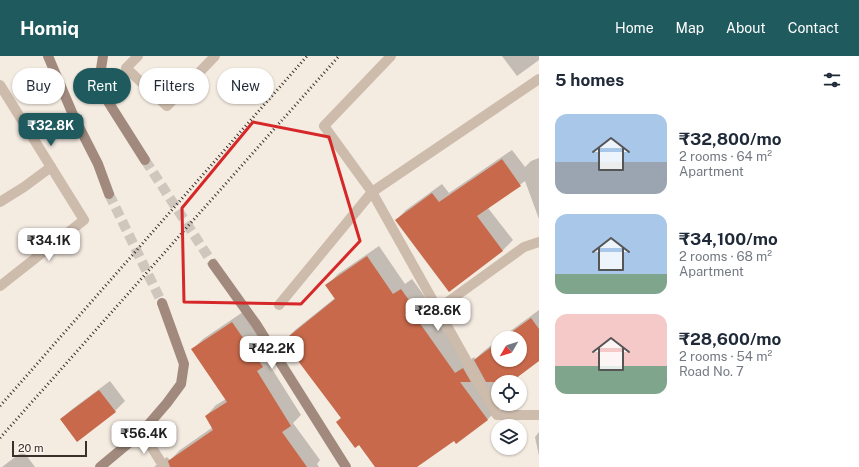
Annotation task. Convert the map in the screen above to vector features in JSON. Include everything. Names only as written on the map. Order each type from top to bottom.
[{"type":"street","points":[[48,56],[74,117],[98,164],[109,194]]},
{"type":"street","points":[[103,56],[101,69],[107,100],[145,160]]},
{"type":"street","points":[[138,56],[126,68],[167,106],[214,56]]},
{"type":"street","points":[[391,56],[324,126],[372,192],[497,415],[539,415]]},
{"type":"street","points":[[279,305],[372,192],[539,80]]},
{"type":"street","points":[[0,85],[84,220],[0,286]]},
{"type":"street","points":[[0,202],[24,187],[50,167]]},
{"type":"street","points":[[438,308],[524,247],[539,242]]},
{"type":"street","points":[[213,264],[256,324],[346,467]]},
{"type":"street","points":[[100,467],[142,432],[181,384],[184,364],[162,303]]},
{"type":"street","points":[[142,432],[164,467]]},
{"type":"highlighted area","points":[[253,122],[329,137],[360,241],[301,304],[184,302],[182,208]]},
{"type":"building","points":[[502,159],[521,186],[477,216],[503,251],[449,292],[395,220],[432,193],[439,202]]},
{"type":"building","points":[[367,256],[393,294],[401,289],[423,320],[419,322],[455,373],[463,368],[471,382],[460,382],[488,420],[456,444],[454,441],[417,467],[375,467],[359,445],[355,448],[336,422],[341,418],[283,341],[335,299],[325,285]]},
{"type":"building","points":[[531,318],[539,329],[539,361],[520,375],[491,375],[491,382],[486,382],[474,360],[491,347],[491,367],[527,367],[527,331],[513,331]]},
{"type":"building","points":[[232,322],[263,367],[257,371],[291,426],[282,432],[307,467],[170,467],[168,461],[213,430],[205,416],[227,402],[191,349]]},
{"type":"building","points":[[99,390],[116,412],[77,442],[60,419]]},
{"type":"tunnel","points":[[145,160],[213,264]]},
{"type":"tunnel","points":[[109,194],[162,303]]},
{"type":"railway","points":[[0,406],[307,56]]},
{"type":"railway","points":[[0,438],[339,56]]}]
